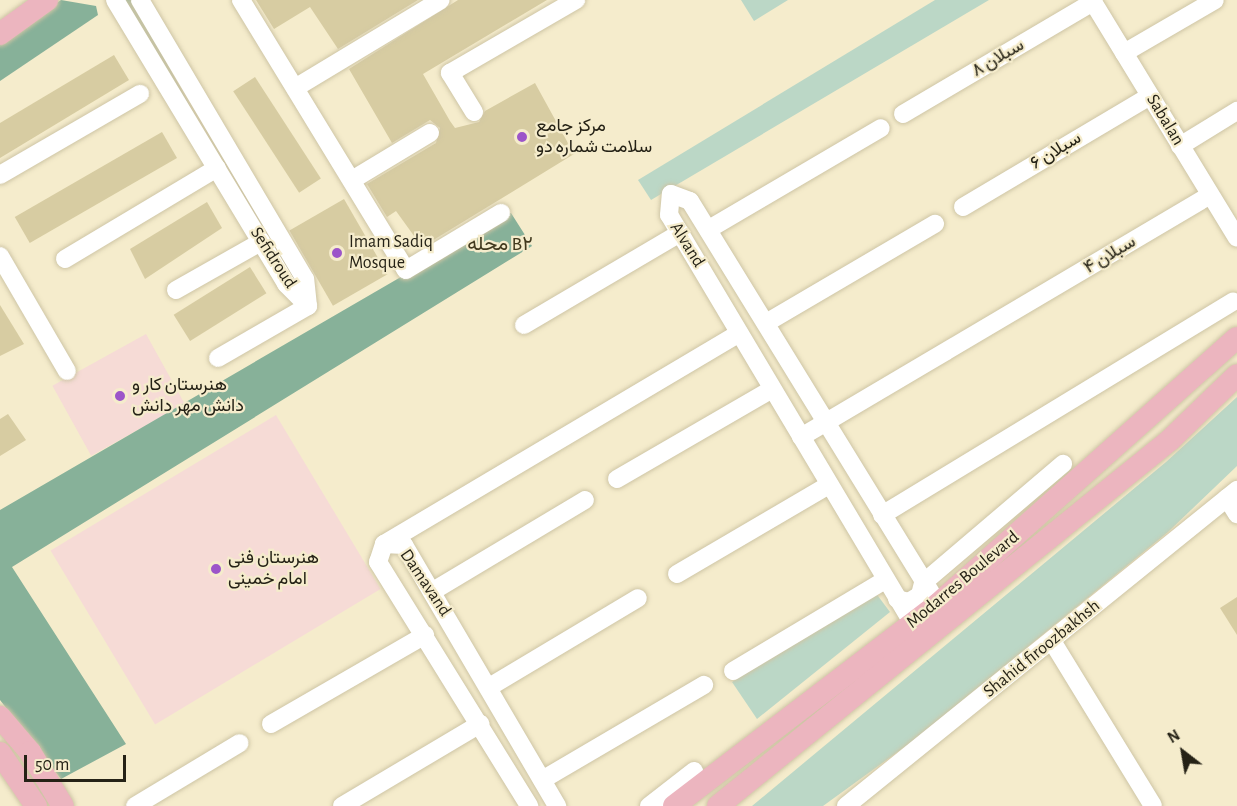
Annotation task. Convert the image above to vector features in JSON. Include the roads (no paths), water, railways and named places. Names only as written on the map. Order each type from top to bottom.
[{"type":"main road","points":[[0,34],[46,0]]},
{"type":"main road","name":"Modarres Boulevard","points":[[674,806],[938,604],[1114,450],[1237,338]]},
{"type":"main road","name":"Modarres Boulevard","points":[[718,806],[1132,471],[1237,375]]},
{"type":"main road","points":[[1114,450],[1132,471]]},
{"type":"main road","points":[[0,717],[58,798],[34,804],[0,753]]},
{"type":"street","name":"Sefidroud","points":[[115,0],[283,279],[308,306]]},
{"type":"street","name":"Sefidroud","points":[[140,0],[213,119],[300,270],[308,306]]},
{"type":"street","points":[[242,0],[406,270],[501,213]]},
{"type":"street","points":[[295,88],[441,0]]},
{"type":"street","points":[[474,112],[450,73],[576,0]]},
{"type":"street","points":[[1124,54],[1215,0]]},
{"type":"street","name":"Sabalan","points":[[1093,2],[1237,236]]},
{"type":"street","name":"سبلان ۸","points":[[903,114],[1093,2]]},
{"type":"street","points":[[0,175],[140,94]]},
{"type":"street","name":"سبلان ۶","points":[[963,207],[1150,96]]},
{"type":"street","points":[[1180,146],[1237,111]]},
{"type":"street","points":[[195,130],[213,119]]},
{"type":"street","points":[[709,229],[881,128]]},
{"type":"street","points":[[352,180],[430,133]]},
{"type":"street","points":[[65,259],[217,168]]},
{"type":"street","name":"Alvand","points":[[913,624],[669,215],[671,194],[690,201],[709,229],[825,423],[938,604]]},
{"type":"street","name":"سبلان ۴","points":[[801,437],[1210,195]]},
{"type":"street","points":[[751,353],[771,331],[935,224]]},
{"type":"street","points":[[524,325],[680,233]]},
{"type":"street","points":[[176,290],[261,242]]},
{"type":"street","points":[[0,256],[68,371]]},
{"type":"street","points":[[283,279],[300,270]]},
{"type":"street","points":[[714,287],[736,275]]},
{"type":"street","points":[[848,518],[878,509],[1062,404],[1233,302]]},
{"type":"street","points":[[218,358],[308,306]]},
{"type":"street","points":[[384,544],[739,333]]},
{"type":"street","points":[[617,479],[772,389]]},
{"type":"street","points":[[897,599],[909,602],[920,595],[923,583],[1063,464]]},
{"type":"street","points":[[677,574],[828,485]]},
{"type":"street","points":[[1232,494],[1237,514]]},
{"type":"street","name":"Shahid firoozbakhsh","points":[[846,806],[870,800],[1052,641],[1232,494]]},
{"type":"street","points":[[433,591],[585,500]]},
{"type":"street","name":"Damavand","points":[[529,806],[451,674],[378,561],[384,544],[404,545],[491,686],[557,806]]},
{"type":"street","points":[[733,671],[885,580]]},
{"type":"street","points":[[491,686],[638,598]]},
{"type":"street","points":[[271,724],[425,635]]},
{"type":"street","points":[[1052,641],[1154,806]]},
{"type":"street","points":[[451,674],[475,661]]},
{"type":"street","points":[[542,780],[704,685]]},
{"type":"street","points":[[342,806],[480,724]]},
{"type":"street","points":[[135,806],[240,743]]},
{"type":"street","points":[[504,765],[527,753]]},
{"type":"street","points":[[649,806],[694,771]]},
{"type":"place","name":"مرکز جامع سلامت شماره دو","points":[[522,137]]},
{"type":"place","name":"Imam Sadiq Mosque","points":[[337,253]]},
{"type":"place","name":"هنرستان کار و دانش مهر دانش","points":[[120,396]]},
{"type":"place","name":"هنرستان فنی امام خمینی","points":[[216,569]]},
{"type":"district","name":"محله B۲","points":[[500,244]]}]
